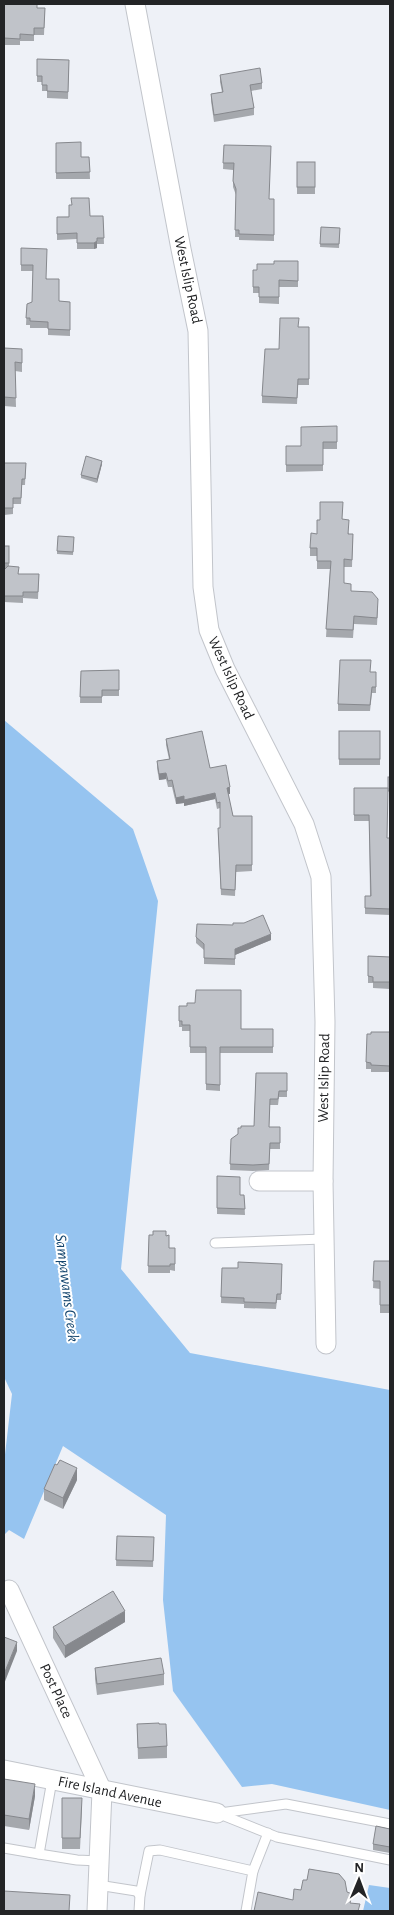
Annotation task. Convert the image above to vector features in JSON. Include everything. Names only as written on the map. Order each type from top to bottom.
[{"type":"street","name":"West Islip Road","points":[[136,4],[180,249],[198,331],[202,588],[209,630],[225,669],[304,824],[322,877],[325,1022],[323,1239],[326,1344]]},
{"type":"street","points":[[259,1182],[323,1181]]},
{"type":"street","name":"Post Place","points":[[10,1590],[102,1791]]},
{"type":"street","name":"Fire Island Avenue","points":[[4,1770],[217,1813]]},
{"type":"street","points":[[97,1911],[102,1791]]},
{"type":"lane","points":[[215,1243],[323,1239]]},
{"type":"lane","points":[[39,1854],[52,1780]]},
{"type":"lane","points":[[217,1813],[286,1804],[390,1824]]},
{"type":"lane","points":[[217,1813],[277,1837],[390,1860]]},
{"type":"lane","points":[[246,1911],[253,1871],[268,1833]]},
{"type":"lane","points":[[4,1848],[77,1860],[99,1861]]},
{"type":"lane","points":[[139,1911],[140,1895],[149,1851],[160,1850],[253,1871]]},
{"type":"lane","points":[[98,1885],[136,1891],[140,1895]]},
{"type":"water","name":"Sampawams Creek","points":[[4,720],[133,829],[158,901],[121,1269],[190,1353],[390,1390],[390,1810],[272,1784],[242,1787],[173,1691],[163,1600],[166,1515],[63,1446],[24,1539],[9,1530],[4,1535],[4,1463],[12,1394],[4,1377]]},
{"type":"water","points":[[369,1885],[390,1888],[390,1911],[363,1911]]},
{"type":"building","points":[[4,4],[37,4],[37,8],[45,8],[44,28],[34,28],[34,35],[20,34],[20,39],[4,38]]},
{"type":"building","points":[[37,59],[69,60],[68,92],[47,91],[47,85],[42,85],[42,76],[37,76]]},
{"type":"building","points":[[260,68],[262,83],[250,85],[254,108],[214,115],[211,94],[223,92],[220,75]]},
{"type":"building","points":[[81,142],[81,157],[89,157],[90,172],[56,173],[56,143]]},
{"type":"building","points":[[224,145],[271,146],[269,199],[274,199],[274,235],[239,234],[239,230],[235,230],[236,189],[233,181],[234,163],[223,163]]},
{"type":"building","points":[[297,162],[315,162],[315,187],[297,187]]},
{"type":"building","points":[[71,198],[89,198],[90,216],[103,216],[104,238],[97,238],[97,241],[94,243],[77,243],[77,233],[57,234],[57,217],[69,217],[69,205],[72,205]]},
{"type":"building","points":[[321,227],[340,228],[339,244],[320,244]]},
{"type":"building","points":[[21,248],[47,249],[46,279],[59,279],[59,301],[70,302],[70,330],[48,329],[48,322],[30,321],[30,318],[26,318],[27,304],[32,302],[33,265],[21,265]]},
{"type":"building","points":[[274,261],[298,261],[298,281],[279,280],[279,297],[259,297],[259,287],[253,287],[253,270],[257,270],[257,264],[274,264]]},
{"type":"building","points":[[280,318],[299,318],[298,327],[309,327],[309,379],[298,379],[297,398],[262,396],[265,349],[279,349]]},
{"type":"building","points":[[4,348],[22,349],[22,363],[15,362],[16,398],[4,397]]},
{"type":"building","points":[[337,426],[337,442],[323,442],[323,465],[286,465],[286,446],[301,446],[301,427]]},
{"type":"building","points":[[86,456],[102,461],[97,479],[81,475]]},
{"type":"building","points":[[4,463],[26,463],[25,479],[22,479],[21,498],[13,498],[13,508],[4,508]]},
{"type":"building","points":[[320,502],[343,502],[342,519],[349,520],[348,534],[353,534],[352,560],[344,559],[344,583],[351,584],[351,591],[372,592],[378,599],[377,618],[354,616],[353,630],[326,629],[331,561],[317,561],[317,548],[310,548],[311,533],[317,534],[317,520],[320,520]]},
{"type":"building","points":[[58,536],[74,537],[73,552],[57,551]]},
{"type":"building","points":[[4,546],[9,546],[9,563],[4,563]]},
{"type":"building","points":[[8,566],[19,567],[18,574],[39,574],[38,592],[23,592],[23,596],[4,596],[4,570]]},
{"type":"building","points":[[340,660],[371,660],[370,672],[376,672],[376,687],[372,687],[370,705],[338,704]]},
{"type":"building","points":[[119,670],[119,690],[102,690],[102,697],[80,697],[81,671]]},
{"type":"building","points":[[202,731],[210,768],[226,765],[230,787],[227,788],[233,816],[252,816],[252,865],[236,865],[235,890],[221,889],[218,828],[220,828],[220,802],[217,803],[215,793],[184,800],[184,796],[176,798],[172,780],[168,781],[166,773],[159,774],[157,761],[170,759],[166,739]]},
{"type":"building","points":[[339,731],[380,731],[380,759],[339,759]]},
{"type":"building","points":[[388,777],[390,777],[390,791],[388,791]]},
{"type":"building","points":[[354,788],[388,788],[387,838],[390,838],[390,909],[365,908],[365,896],[371,896],[369,815],[354,815]]},
{"type":"building","points":[[263,915],[271,934],[235,949],[235,959],[204,958],[204,944],[196,937],[197,924],[233,925],[233,923],[244,923]]},
{"type":"building","points":[[368,956],[390,957],[390,982],[373,982],[373,977],[368,976]]},
{"type":"building","points":[[196,990],[241,990],[241,1029],[273,1029],[273,1047],[220,1047],[220,1085],[206,1084],[206,1047],[190,1047],[190,1025],[182,1025],[182,1021],[179,1021],[179,1006],[195,1003]]},
{"type":"building","points":[[371,1032],[390,1032],[390,1066],[371,1065],[371,1063],[366,1062],[367,1034],[371,1034]]},
{"type":"building","points":[[256,1073],[287,1073],[287,1091],[279,1091],[278,1099],[270,1099],[269,1127],[280,1127],[280,1143],[270,1143],[269,1164],[230,1164],[231,1139],[238,1134],[238,1128],[241,1128],[241,1126],[254,1126]]},
{"type":"building","points":[[217,1176],[240,1177],[240,1195],[244,1195],[245,1209],[217,1208]]},
{"type":"building","points":[[153,1231],[166,1231],[166,1236],[169,1235],[169,1248],[175,1248],[175,1264],[170,1264],[170,1266],[148,1266],[149,1235],[153,1235]]},
{"type":"building","points":[[374,1261],[390,1261],[390,1305],[380,1305],[380,1281],[373,1281]]},
{"type":"building","points":[[238,1262],[282,1264],[281,1294],[277,1294],[276,1303],[244,1302],[244,1298],[221,1297],[222,1268],[238,1268]]},
{"type":"building","points":[[60,1460],[77,1468],[63,1498],[44,1489],[55,1464],[57,1465]]},
{"type":"building","points":[[117,1536],[154,1537],[153,1561],[116,1560]]},
{"type":"building","points":[[113,1591],[125,1611],[65,1646],[53,1627]]},
{"type":"building","points":[[4,1637],[17,1642],[4,1674]]},
{"type":"building","points":[[161,1658],[164,1674],[97,1684],[95,1668]]},
{"type":"building","points":[[137,1724],[166,1724],[167,1746],[138,1748]]},
{"type":"building","points":[[4,1779],[35,1784],[29,1819],[4,1815]]},
{"type":"building","points":[[62,1798],[82,1798],[80,1838],[62,1838]]},
{"type":"building","points":[[376,1826],[390,1829],[390,1847],[373,1844]]},
{"type":"building","points":[[309,1869],[339,1874],[345,1881],[347,1892],[352,1894],[350,1903],[360,1904],[358,1911],[254,1911],[258,1892],[293,1900],[294,1889],[301,1890],[303,1880],[307,1880]]},
{"type":"building","points":[[4,1891],[70,1895],[69,1911],[4,1911]]}]
